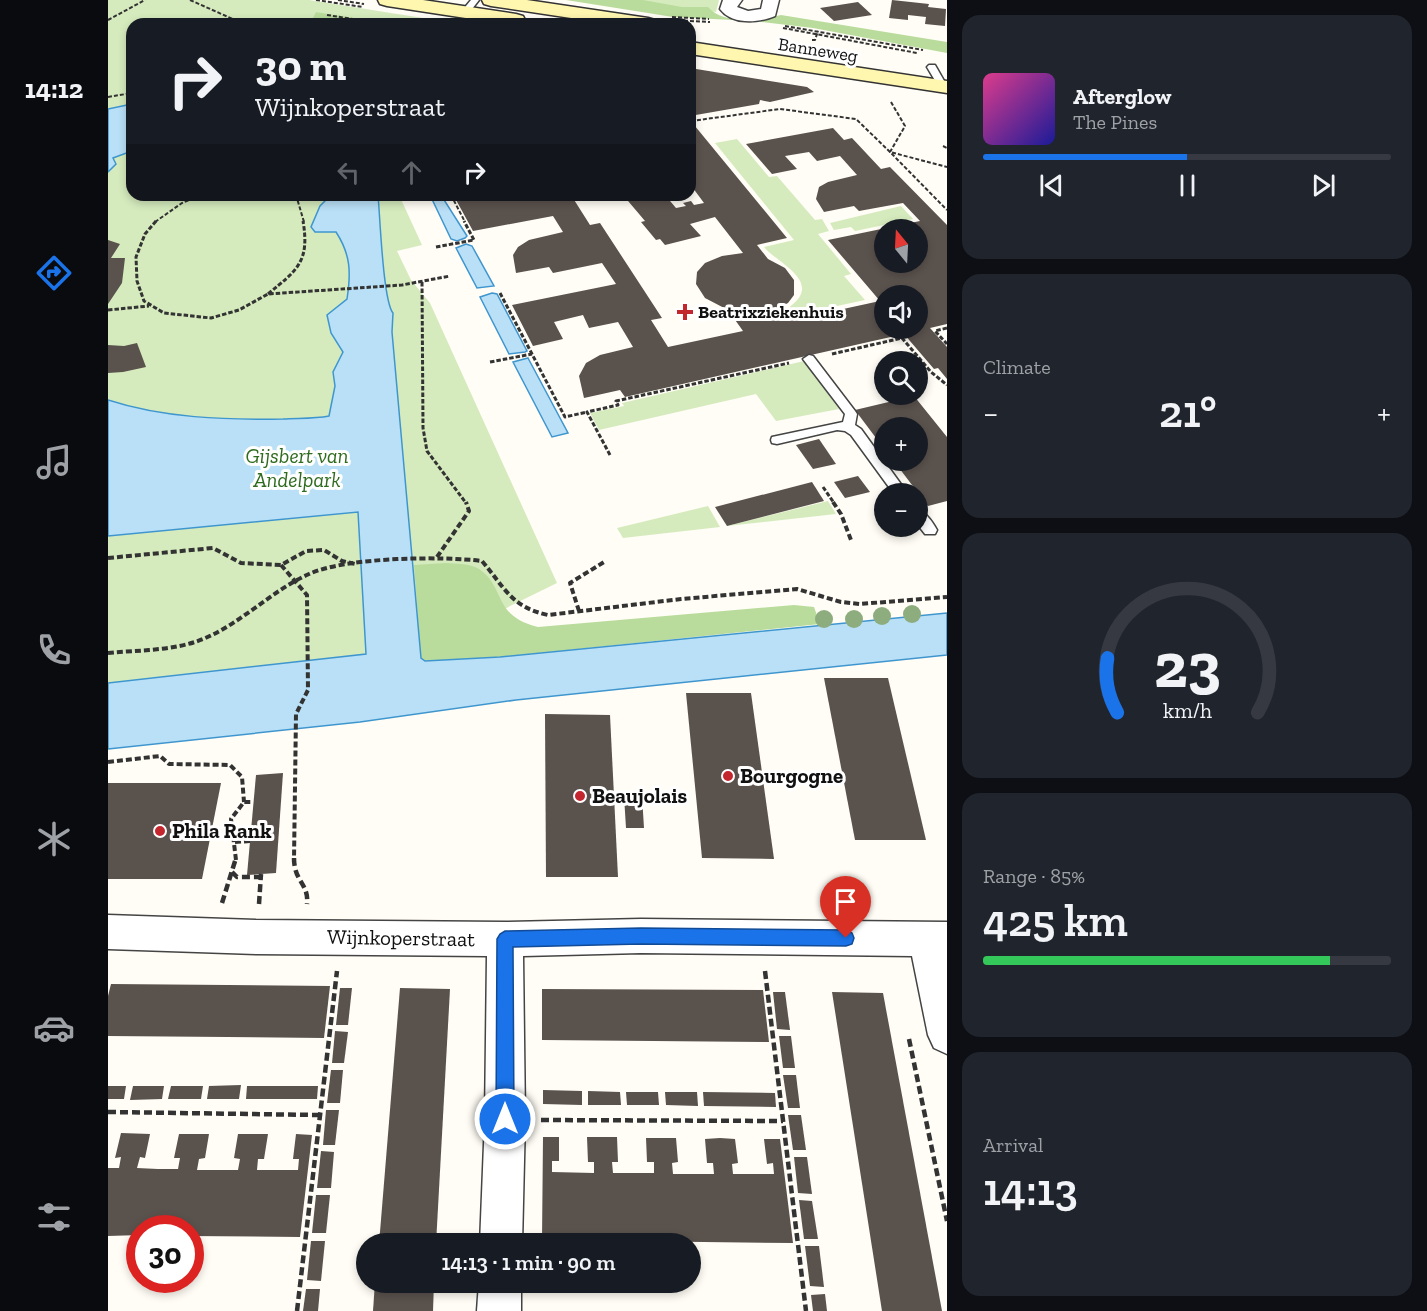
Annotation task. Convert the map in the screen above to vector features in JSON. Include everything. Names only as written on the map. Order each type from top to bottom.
[{"type":"main road","points":[[387,0],[470,6],[517,18]]},
{"type":"main road","points":[[491,0],[609,18]]},
{"type":"main road","name":"Banneweg","points":[[696,31],[943,79]]},
{"type":"main road","name":"Banneweg","points":[[696,49],[943,79]]},
{"type":"street","points":[[734,0],[729,3],[728,9],[736,14],[750,16],[770,12],[771,0]]},
{"type":"street","name":"Wijnkoperstraat","points":[[108,932],[218,936],[505,939],[641,936],[936,939]]},
{"type":"street","points":[[501,1233],[505,1119],[505,939]]},
{"type":"street","points":[[936,939],[947,1035]]},
{"type":"street","points":[[499,1311],[500,1293]]},
{"type":"lane","points":[[809,359],[851,414],[848,427]]},
{"type":"lane","points":[[777,440],[837,426],[848,427],[856,432],[894,483]]},
{"type":"path","points":[[108,20],[146,0]]},
{"type":"path","points":[[190,0],[230,18]]},
{"type":"path","points":[[327,15],[345,18]]},
{"type":"path","points":[[812,40],[815,40],[818,31]]},
{"type":"path","points":[[108,97],[126,94]]},
{"type":"path","points":[[889,99],[905,126],[890,152]]},
{"type":"path","points":[[696,120],[780,109],[856,119],[947,210]]},
{"type":"path","points":[[890,152],[947,167]]},
{"type":"path","points":[[187,201],[159,218],[145,234],[136,257],[137,281],[144,301],[150,306],[164,313],[211,318],[239,310],[268,294],[299,268],[305,246],[306,226],[298,201]]},
{"type":"path","points":[[436,247],[474,240],[454,201]]},
{"type":"path","points":[[268,294],[402,285],[450,276]]},
{"type":"path","points":[[422,282],[423,428],[427,451],[465,500],[469,511],[437,558]]},
{"type":"path","points":[[501,293],[565,417],[618,405],[616,401],[902,338],[931,372],[947,385]]},
{"type":"path","points":[[108,310],[150,306]]},
{"type":"path","points":[[947,328],[935,331],[947,344]]},
{"type":"path","points":[[490,362],[532,354]]},
{"type":"path","points":[[587,412],[609,455]]},
{"type":"path","points":[[823,487],[841,514],[851,540]]},
{"type":"path","points":[[108,558],[213,548],[241,563],[281,565],[306,551],[324,550],[342,561],[359,565]]},
{"type":"path","points":[[108,653],[167,647],[202,639],[222,629],[312,572],[422,559],[465,558],[482,561],[510,600],[527,612],[548,615],[681,599],[797,590],[811,591],[844,603],[859,604],[947,597]]},
{"type":"path","points":[[579,611],[570,583],[604,562]]},
{"type":"path","points":[[281,565],[307,596],[308,690],[296,714],[295,728],[294,872],[308,893],[305,937]]},
{"type":"path","points":[[108,762],[160,756],[169,764],[231,765],[242,777],[244,802],[231,819],[236,866],[224,888],[218,936]]},
{"type":"path","points":[[244,802],[253,802]]},
{"type":"path","points":[[235,842],[250,841]]},
{"type":"path","points":[[232,872],[237,878],[261,877]]},
{"type":"path","points":[[297,1311],[341,937]]},
{"type":"path","points":[[761,937],[806,1311]]},
{"type":"path","points":[[907,1029],[947,1221]]},
{"type":"path","points":[[108,1112],[320,1115]]},
{"type":"path","points":[[505,1119],[783,1121]]},
{"type":"green space","name":"Gijsbert van Andelpark","points":[[108,0],[309,0],[423,18],[126,18],[126,201],[402,201],[422,245],[397,251],[411,280],[430,303],[557,583],[427,647],[108,683]]},
{"type":"green space","points":[[566,0],[643,0],[682,7],[708,7],[723,17],[742,20],[781,15],[947,42],[947,53],[813,28],[753,21],[673,17]]},
{"type":"green space","points":[[637,0],[719,0],[716,12],[640,3]]},
{"type":"green space","points":[[316,12],[354,18],[313,18]]},
{"type":"green space","points":[[737,139],[769,177],[777,176],[815,220],[822,219],[829,231],[818,234],[851,274],[844,276],[865,300],[790,316],[785,310],[797,300],[802,291],[801,283],[788,267],[764,247],[794,240],[715,143]]},
{"type":"green space","points":[[901,206],[913,219],[874,219],[874,227],[855,231],[851,227],[834,230],[830,223]]},
{"type":"green space","points":[[804,361],[839,409],[776,421],[756,394],[599,430],[590,413],[624,406],[622,403]]},
{"type":"green space","points":[[828,501],[836,514],[727,526]]},
{"type":"green space","points":[[708,506],[720,527],[623,538],[617,528]]},
{"type":"green space","points":[[446,563],[479,569],[493,584],[506,609],[513,616],[538,627],[794,605],[814,607],[820,624],[500,657],[425,661],[421,658],[414,565]]},
{"type":"water","points":[[126,105],[126,153],[113,158],[116,164],[108,172],[108,109]]},
{"type":"water","points":[[325,201],[378,201],[384,276],[393,313],[392,332],[421,658],[425,661],[500,657],[947,613],[947,655],[516,700],[360,722],[108,749],[108,683],[366,654],[358,512],[108,536],[108,400],[150,411],[194,417],[261,419],[329,416],[335,386],[333,372],[343,352],[331,333],[327,315],[347,299],[349,264],[345,249],[336,232],[315,232],[311,227],[320,206]]},
{"type":"water","points":[[433,201],[445,201],[467,236],[457,241],[451,239]]},
{"type":"water","points":[[466,244],[472,246],[494,286],[477,288],[456,248]]},
{"type":"water","points":[[492,293],[497,294],[527,351],[509,354],[480,297]]},
{"type":"water","points":[[528,358],[568,433],[552,437],[513,362]]},
{"type":"building","points":[[892,0],[929,4],[928,7],[946,9],[945,26],[925,24],[926,17],[908,15],[908,20],[889,18]]},
{"type":"building","points":[[858,2],[872,15],[834,21],[820,8]]},
{"type":"building","points":[[696,69],[807,87],[814,92],[770,102],[760,100],[759,104],[696,115]]},
{"type":"building","points":[[696,127],[787,238],[757,245],[768,259],[785,268],[794,280],[794,295],[788,303],[778,308],[788,321],[874,302],[874,339],[882,339],[625,397],[620,390],[584,398],[579,376],[586,363],[600,355],[633,347],[618,322],[589,328],[583,315],[554,322],[563,339],[533,346],[512,305],[616,284],[602,263],[553,273],[549,267],[516,273],[513,255],[518,247],[529,240],[563,232],[553,216],[473,231],[457,201],[575,201],[590,225],[600,223],[662,318],[651,320],[668,347],[743,331],[728,310],[705,298],[696,284],[697,272],[705,263],[722,256],[743,253],[715,217],[690,224],[701,236],[665,245],[660,239],[656,240],[641,222],[645,221],[628,201],[670,201],[676,208],[686,206],[683,203],[691,201],[694,205],[704,203],[696,192]]},
{"type":"building","points":[[833,128],[844,140],[852,138],[881,169],[890,167],[947,225],[947,324],[930,328],[947,347],[947,379],[938,368],[934,369],[928,362],[928,351],[919,351],[908,339],[928,339],[928,285],[874,285],[874,294],[828,240],[874,230],[874,273],[928,273],[928,219],[918,219],[903,203],[859,211],[854,206],[824,212],[816,199],[819,187],[828,182],[857,175],[840,156],[817,161],[809,152],[785,156],[797,169],[772,174],[746,144]]},
{"type":"building","points":[[108,240],[120,244],[111,258],[125,258],[122,283],[108,304]]},
{"type":"building","points":[[137,343],[146,367],[108,373],[108,345],[124,346]]},
{"type":"building","points":[[876,405],[921,405],[947,437],[947,501],[928,506],[928,483],[910,483],[901,471],[928,471],[928,417],[874,417],[874,435],[855,410]]},
{"type":"building","points":[[819,439],[836,464],[813,469],[796,445]]},
{"type":"building","points":[[858,476],[870,492],[845,498],[834,482]]},
{"type":"building","points":[[812,482],[824,501],[727,526],[715,507]]},
{"type":"building","points":[[824,678],[888,678],[926,840],[855,840]]},
{"type":"building","name":"Bourgogne","points":[[686,693],[751,693],[774,859],[702,858]]},
{"type":"building","name":"Beaujolais","points":[[545,714],[610,715],[618,877],[546,877]]},
{"type":"building","points":[[283,773],[276,873],[247,875],[256,775]]},
{"type":"building","name":"Phila Rank","points":[[108,783],[221,783],[202,879],[108,879]]},
{"type":"building","points":[[624,796],[642,796],[644,828],[626,828]]},
{"type":"building","points":[[111,984],[330,986],[324,1038],[108,1036],[108,996]]},
{"type":"building","points":[[340,988],[352,988],[348,1025],[336,1025]]},
{"type":"building","points":[[400,988],[450,989],[437,1233],[380,1233]]},
{"type":"building","points":[[542,989],[763,990],[769,1042],[542,1040]]},
{"type":"building","points":[[773,992],[785,992],[790,1030],[777,1029]]},
{"type":"building","points":[[832,992],[883,993],[942,1311],[882,1311]]},
{"type":"building","points":[[335,1031],[348,1032],[344,1063],[332,1063]]},
{"type":"building","points":[[779,1036],[791,1036],[795,1068],[783,1068]]},
{"type":"building","points":[[331,1070],[343,1070],[340,1103],[327,1103]]},
{"type":"building","points":[[783,1075],[796,1075],[800,1108],[788,1108]]},
{"type":"building","points":[[241,1085],[239,1099],[207,1099],[209,1086]]},
{"type":"building","points":[[108,1086],[126,1086],[124,1099],[108,1099]]},
{"type":"building","points":[[133,1086],[164,1086],[162,1099],[130,1100]]},
{"type":"building","points":[[171,1086],[203,1086],[201,1099],[168,1099]]},
{"type":"building","points":[[247,1086],[318,1086],[317,1099],[246,1099]]},
{"type":"building","points":[[543,1090],[582,1091],[582,1105],[543,1104]]},
{"type":"building","points":[[588,1091],[620,1092],[621,1105],[588,1105]]},
{"type":"building","points":[[626,1092],[658,1092],[659,1105],[627,1105]]},
{"type":"building","points":[[665,1092],[697,1092],[698,1106],[666,1105]]},
{"type":"building","points":[[703,1092],[775,1093],[776,1107],[704,1106]]},
{"type":"building","points":[[326,1110],[339,1110],[335,1145],[323,1145]]},
{"type":"building","points":[[788,1115],[801,1115],[806,1150],[793,1150]]},
{"type":"building","points":[[121,1133],[150,1134],[145,1158],[140,1157],[137,1168],[178,1169],[180,1158],[174,1158],[179,1134],[209,1134],[205,1158],[199,1159],[197,1170],[238,1170],[240,1159],[234,1158],[238,1134],[268,1134],[264,1159],[258,1159],[257,1170],[298,1170],[299,1159],[293,1159],[296,1134],[312,1135],[300,1237],[204,1236],[204,1215],[126,1215],[126,1235],[108,1236],[108,1168],[119,1168],[121,1157],[115,1158]]},
{"type":"building","points":[[543,1137],[559,1137],[559,1161],[552,1161],[552,1172],[594,1173],[594,1162],[588,1162],[587,1137],[617,1137],[618,1162],[612,1162],[613,1173],[654,1173],[654,1162],[647,1162],[646,1138],[676,1138],[678,1162],[672,1163],[673,1174],[714,1174],[713,1163],[707,1163],[705,1139],[720,1138],[735,1139],[738,1163],[732,1164],[733,1174],[774,1174],[773,1163],[767,1164],[764,1139],[780,1139],[793,1243],[701,1242],[701,1233],[542,1233]]},
{"type":"building","points":[[321,1151],[334,1152],[331,1188],[317,1188]]},
{"type":"building","points":[[794,1157],[807,1157],[812,1194],[798,1193]]},
{"type":"building","points":[[316,1195],[330,1195],[326,1233],[312,1233]]},
{"type":"building","points":[[799,1200],[812,1201],[818,1239],[804,1239]]},
{"type":"building","points":[[311,1241],[325,1241],[321,1281],[307,1280]]},
{"type":"building","points":[[805,1246],[819,1246],[824,1287],[810,1286]]},
{"type":"building","points":[[306,1289],[320,1289],[318,1311],[303,1311]]},
{"type":"building","points":[[374,1293],[434,1293],[433,1311],[373,1311]]},
{"type":"building","points":[[825,1294],[827,1311],[813,1311],[811,1295]]},
{"type":"place","name":"Beatrixziekenhuis","points":[[685,312]]},
{"type":"place","name":"Bourgogne","points":[[728,776]]},
{"type":"place","name":"Beaujolais","points":[[580,796]]},
{"type":"place","name":"Phila Rank","points":[[160,831]]},
{"type":"route","points":[[505,1119],[505,939],[641,936],[846,938]]}]
